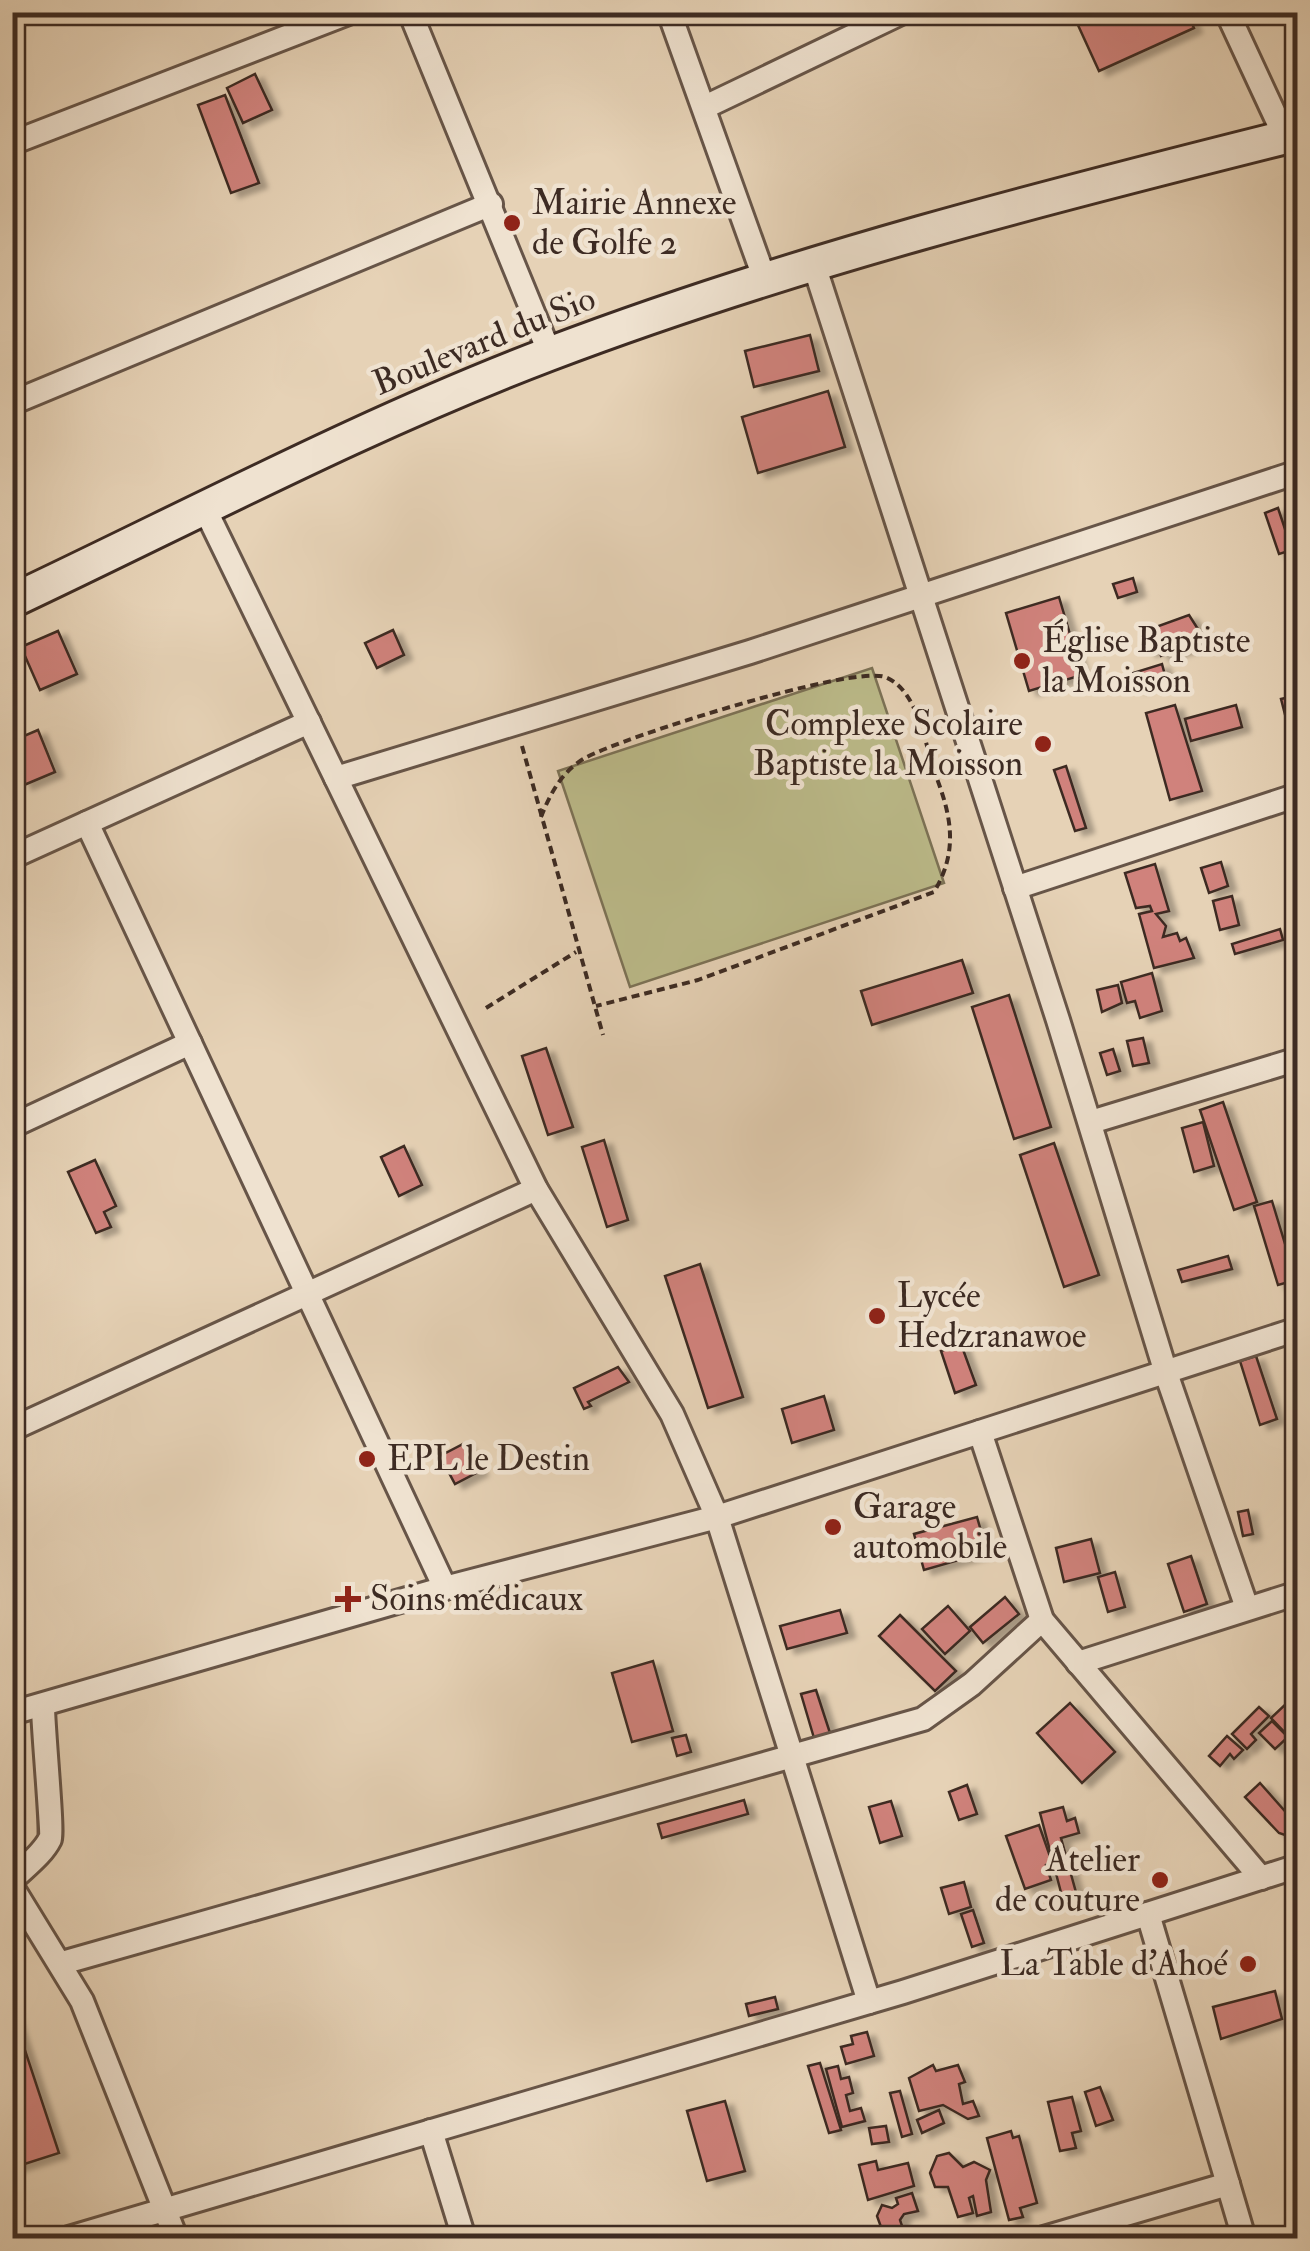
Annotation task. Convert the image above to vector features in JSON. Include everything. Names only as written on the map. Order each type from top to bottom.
[{"type":"street","points":[[12,143],[351,12]]},
{"type":"street","points":[[410,12],[550,354]]},
{"type":"street","points":[[669,12],[764,280]]},
{"type":"street","points":[[705,108],[903,12]]},
{"type":"street","points":[[1227,12],[1291,135]]},
{"type":"street","name":"Boulevard du Sio","points":[[14,598],[204,507],[550,354],[814,265],[1291,135]]},
{"type":"street","points":[[12,403],[491,204]]},
{"type":"street","points":[[814,265],[1090,1122],[1166,1373],[1247,1608]]},
{"type":"street","points":[[336,778],[919,598],[1298,472]]},
{"type":"street","points":[[204,507],[536,1189],[672,1414],[717,1517],[869,2002]]},
{"type":"street","points":[[12,857],[309,722]]},
{"type":"street","points":[[1015,888],[1298,795]]},
{"type":"street","points":[[88,823],[444,1588]]},
{"type":"street","points":[[12,1126],[190,1042]]},
{"type":"street","points":[[1090,1122],[1298,1059]]},
{"type":"street","points":[[12,1430],[536,1189]]},
{"type":"street","points":[[12,1714],[444,1588],[717,1517],[1298,1330]]},
{"type":"street","points":[[980,1432],[1042,1620],[1261,1878]]},
{"type":"street","points":[[1078,1663],[1298,1593]]},
{"type":"street","points":[[62,1963],[923,1719],[972,1684],[1042,1620]]},
{"type":"street","points":[[12,1880],[40,1852],[53,1832],[42,1750],[43,1707]]},
{"type":"street","points":[[70,2238],[869,2002],[1298,1866]]},
{"type":"street","points":[[12,1887],[62,1963],[167,2208],[176,2238]]},
{"type":"street","points":[[1148,1914],[1244,2238]]},
{"type":"street","points":[[431,2131],[464,2238]]},
{"type":"street","points":[[1044,2238],[1228,2184]]},
{"type":"path","points":[[541,817],[553,788],[583,758],[791,690],[865,676],[886,677],[905,693],[943,794],[951,827],[951,856],[934,892],[698,980],[596,1006]]},
{"type":"path","points":[[520,723],[576,952],[603,1034]]},
{"type":"path","points":[[486,1008],[576,952]]},
{"type":"shaded area","points":[[872,668],[944,883],[630,987],[558,771]]},
{"type":"building","points":[[1072,12],[1107,12],[1112,23],[1134,12],[1187,12],[1194,28],[1099,71]]},
{"type":"building","points":[[255,74],[272,110],[243,123],[227,88]]},
{"type":"building","points":[[225,95],[259,183],[231,193],[198,105]]},
{"type":"building","points":[[810,335],[819,371],[754,387],[745,351]]},
{"type":"building","points":[[828,391],[845,447],[758,473],[742,417]]},
{"type":"building","points":[[1278,508],[1292,550],[1279,554],[1265,513]]},
{"type":"building","points":[[1133,578],[1137,592],[1118,598],[1113,584]]},
{"type":"building","points":[[1059,597],[1082,675],[1029,691],[1006,613]]},
{"type":"building","points":[[1189,615],[1203,637],[1215,634],[1217,640],[1161,656],[1159,648],[1148,652],[1142,632]]},
{"type":"building","points":[[393,630],[404,655],[377,668],[365,643]]},
{"type":"building","points":[[58,631],[77,674],[40,690],[21,647]]},
{"type":"building","points":[[1162,664],[1166,679],[1137,688],[1133,673]]},
{"type":"building","points":[[1298,695],[1298,740],[1292,742],[1281,699]]},
{"type":"building","points":[[1175,705],[1202,791],[1170,800],[1146,713]]},
{"type":"building","points":[[1236,705],[1242,727],[1191,741],[1185,719]]},
{"type":"building","points":[[38,730],[55,772],[24,785],[12,758],[12,741]]},
{"type":"building","points":[[1066,766],[1086,828],[1075,831],[1054,770]]},
{"type":"building","points":[[1221,862],[1228,886],[1209,893],[1201,868]]},
{"type":"building","points":[[1155,864],[1169,911],[1156,914],[1166,926],[1163,937],[1177,933],[1180,941],[1186,938],[1194,958],[1154,968],[1139,914],[1152,911],[1150,906],[1136,908],[1125,873]]},
{"type":"building","points":[[1232,896],[1239,925],[1220,930],[1213,901]]},
{"type":"building","points":[[1280,929],[1283,940],[1235,954],[1232,944]]},
{"type":"building","points":[[962,960],[973,993],[872,1025],[861,991]]},
{"type":"building","points":[[1152,973],[1162,1011],[1140,1018],[1135,1001],[1127,1003],[1121,982]]},
{"type":"building","points":[[1118,985],[1122,1003],[1102,1012],[1097,990]]},
{"type":"building","points":[[1009,995],[1051,1127],[1014,1139],[972,1007]]},
{"type":"building","points":[[1143,1038],[1149,1063],[1133,1066],[1127,1041]]},
{"type":"building","points":[[546,1048],[573,1127],[548,1135],[522,1056]]},
{"type":"building","points":[[1113,1049],[1120,1071],[1107,1075],[1100,1053]]},
{"type":"building","points":[[1223,1102],[1257,1202],[1234,1210],[1200,1110]]},
{"type":"building","points":[[1203,1122],[1214,1166],[1194,1172],[1182,1128]]},
{"type":"building","points":[[604,1140],[628,1220],[607,1227],[582,1147]]},
{"type":"building","points":[[1054,1143],[1099,1275],[1064,1287],[1020,1155]]},
{"type":"building","points":[[404,1146],[422,1185],[399,1196],[381,1157]]},
{"type":"building","points":[[95,1160],[116,1206],[104,1212],[111,1227],[96,1233],[68,1172]]},
{"type":"building","points":[[1272,1201],[1296,1280],[1278,1285],[1254,1206]]},
{"type":"building","points":[[1228,1256],[1232,1269],[1182,1282],[1178,1270]]},
{"type":"building","points":[[700,1264],[743,1397],[708,1408],[665,1276]]},
{"type":"building","points":[[961,1344],[976,1385],[955,1393],[941,1351]]},
{"type":"building","points":[[1256,1356],[1277,1419],[1260,1425],[1240,1361]]},
{"type":"building","points":[[618,1367],[629,1382],[588,1402],[591,1406],[584,1409],[574,1388]]},
{"type":"building","points":[[824,1396],[834,1430],[792,1443],[782,1409]]},
{"type":"building","points":[[465,1443],[480,1471],[455,1484],[440,1456]]},
{"type":"building","points":[[1248,1510],[1253,1534],[1243,1536],[1238,1512]]},
{"type":"building","points":[[977,1517],[987,1552],[924,1570],[914,1534]]},
{"type":"building","points":[[1091,1539],[1100,1573],[1064,1582],[1056,1548]]},
{"type":"building","points":[[1191,1556],[1207,1604],[1184,1612],[1168,1564]]},
{"type":"building","points":[[1115,1572],[1125,1607],[1108,1612],[1098,1577]]},
{"type":"building","points":[[1005,1597],[1019,1614],[983,1643],[970,1627]]},
{"type":"building","points":[[948,1606],[970,1631],[945,1654],[922,1629]]},
{"type":"building","points":[[840,1610],[847,1633],[787,1649],[780,1626]]},
{"type":"building","points":[[900,1615],[956,1671],[935,1691],[879,1636]]},
{"type":"building","points":[[653,1661],[673,1731],[632,1742],[612,1673]]},
{"type":"building","points":[[816,1690],[830,1733],[814,1738],[801,1694]]},
{"type":"building","points":[[1289,1701],[1298,1711],[1298,1746],[1271,1718]]},
{"type":"building","points":[[1070,1703],[1115,1752],[1082,1783],[1037,1733]]},
{"type":"building","points":[[1259,1707],[1269,1716],[1251,1734],[1256,1740],[1247,1749],[1232,1734]]},
{"type":"building","points":[[1272,1721],[1288,1737],[1275,1749],[1259,1733]]},
{"type":"building","points":[[686,1735],[691,1752],[677,1756],[672,1738]]},
{"type":"building","points":[[1227,1736],[1243,1750],[1234,1759],[1230,1754],[1220,1766],[1209,1756]]},
{"type":"building","points":[[1260,1783],[1298,1826],[1297,1839],[1279,1833],[1245,1797]]},
{"type":"building","points":[[967,1785],[977,1814],[959,1820],[949,1792]]},
{"type":"building","points":[[744,1800],[748,1814],[662,1838],[658,1824]]},
{"type":"building","points":[[891,1801],[902,1836],[880,1843],[869,1807]]},
{"type":"building","points":[[1063,1807],[1067,1821],[1075,1818],[1079,1833],[1061,1838],[1077,1896],[1063,1900],[1040,1813]]},
{"type":"building","points":[[1039,1825],[1052,1862],[1046,1865],[1051,1880],[1025,1889],[1006,1836]]},
{"type":"building","points":[[964,1882],[971,1907],[949,1914],[941,1888]]},
{"type":"building","points":[[973,1910],[984,1943],[972,1947],[961,1914]]},
{"type":"building","points":[[1275,1991],[1282,2019],[1221,2039],[1213,2007]]},
{"type":"building","points":[[775,1997],[778,2009],[749,2016],[746,2004]]},
{"type":"building","points":[[12,2011],[59,2153],[12,2168]]},
{"type":"building","points":[[867,2032],[874,2056],[846,2064],[841,2047],[853,2044],[851,2036]]},
{"type":"building","points":[[820,2063],[841,2130],[829,2133],[808,2066]]},
{"type":"building","points":[[933,2065],[936,2071],[958,2065],[965,2082],[959,2084],[963,2104],[973,2101],[979,2116],[968,2119],[943,2105],[919,2111],[909,2078]]},
{"type":"building","points":[[838,2066],[841,2079],[849,2077],[853,2093],[846,2095],[850,2111],[861,2108],[865,2121],[842,2127],[826,2069]]},
{"type":"building","points":[[1100,2087],[1113,2120],[1096,2126],[1085,2092]]},
{"type":"building","points":[[900,2091],[912,2134],[902,2137],[890,2093]]},
{"type":"building","points":[[1072,2097],[1081,2131],[1072,2133],[1076,2148],[1060,2151],[1048,2102]]},
{"type":"building","points":[[725,2101],[745,2171],[707,2181],[687,2111]]},
{"type":"building","points":[[939,2110],[944,2123],[922,2133],[917,2120]]},
{"type":"building","points":[[886,2126],[889,2142],[872,2144],[869,2128]]},
{"type":"building","points":[[1011,2131],[1013,2138],[1019,2136],[1037,2203],[1020,2208],[1023,2217],[1009,2220],[987,2138]]},
{"type":"building","points":[[949,2153],[963,2167],[974,2162],[990,2170],[986,2180],[991,2212],[977,2216],[973,2196],[969,2198],[973,2213],[958,2217],[948,2187],[935,2187],[930,2173],[937,2156]]},
{"type":"building","points":[[876,2161],[878,2170],[908,2163],[914,2186],[868,2200],[859,2165]]},
{"type":"building","points":[[912,2193],[918,2211],[904,2214],[900,2220],[906,2238],[885,2238],[877,2216],[882,2205],[892,2208],[898,2204],[896,2198]]},
{"type":"place","name":"Mairie Annexe de Golfe 2","points":[[512,223]]},
{"type":"place","name":"Église Baptiste la Moisson","points":[[1022,661]]},
{"type":"place","name":"Complexe Scolaire Baptiste la Moisson","points":[[1043,744]]},
{"type":"place","name":"Lycée Hedzranawoe","points":[[877,1316]]},
{"type":"place","name":"EPL le Destin","points":[[367,1459]]},
{"type":"place","name":"Garage automobile","points":[[833,1527]]},
{"type":"place","name":"Soins médicaux","points":[[348,1599]]},
{"type":"place","name":"Atelier de couture","points":[[1160,1880]]},
{"type":"place","name":"La Table d’Ahoé","points":[[1248,1964]]}]
